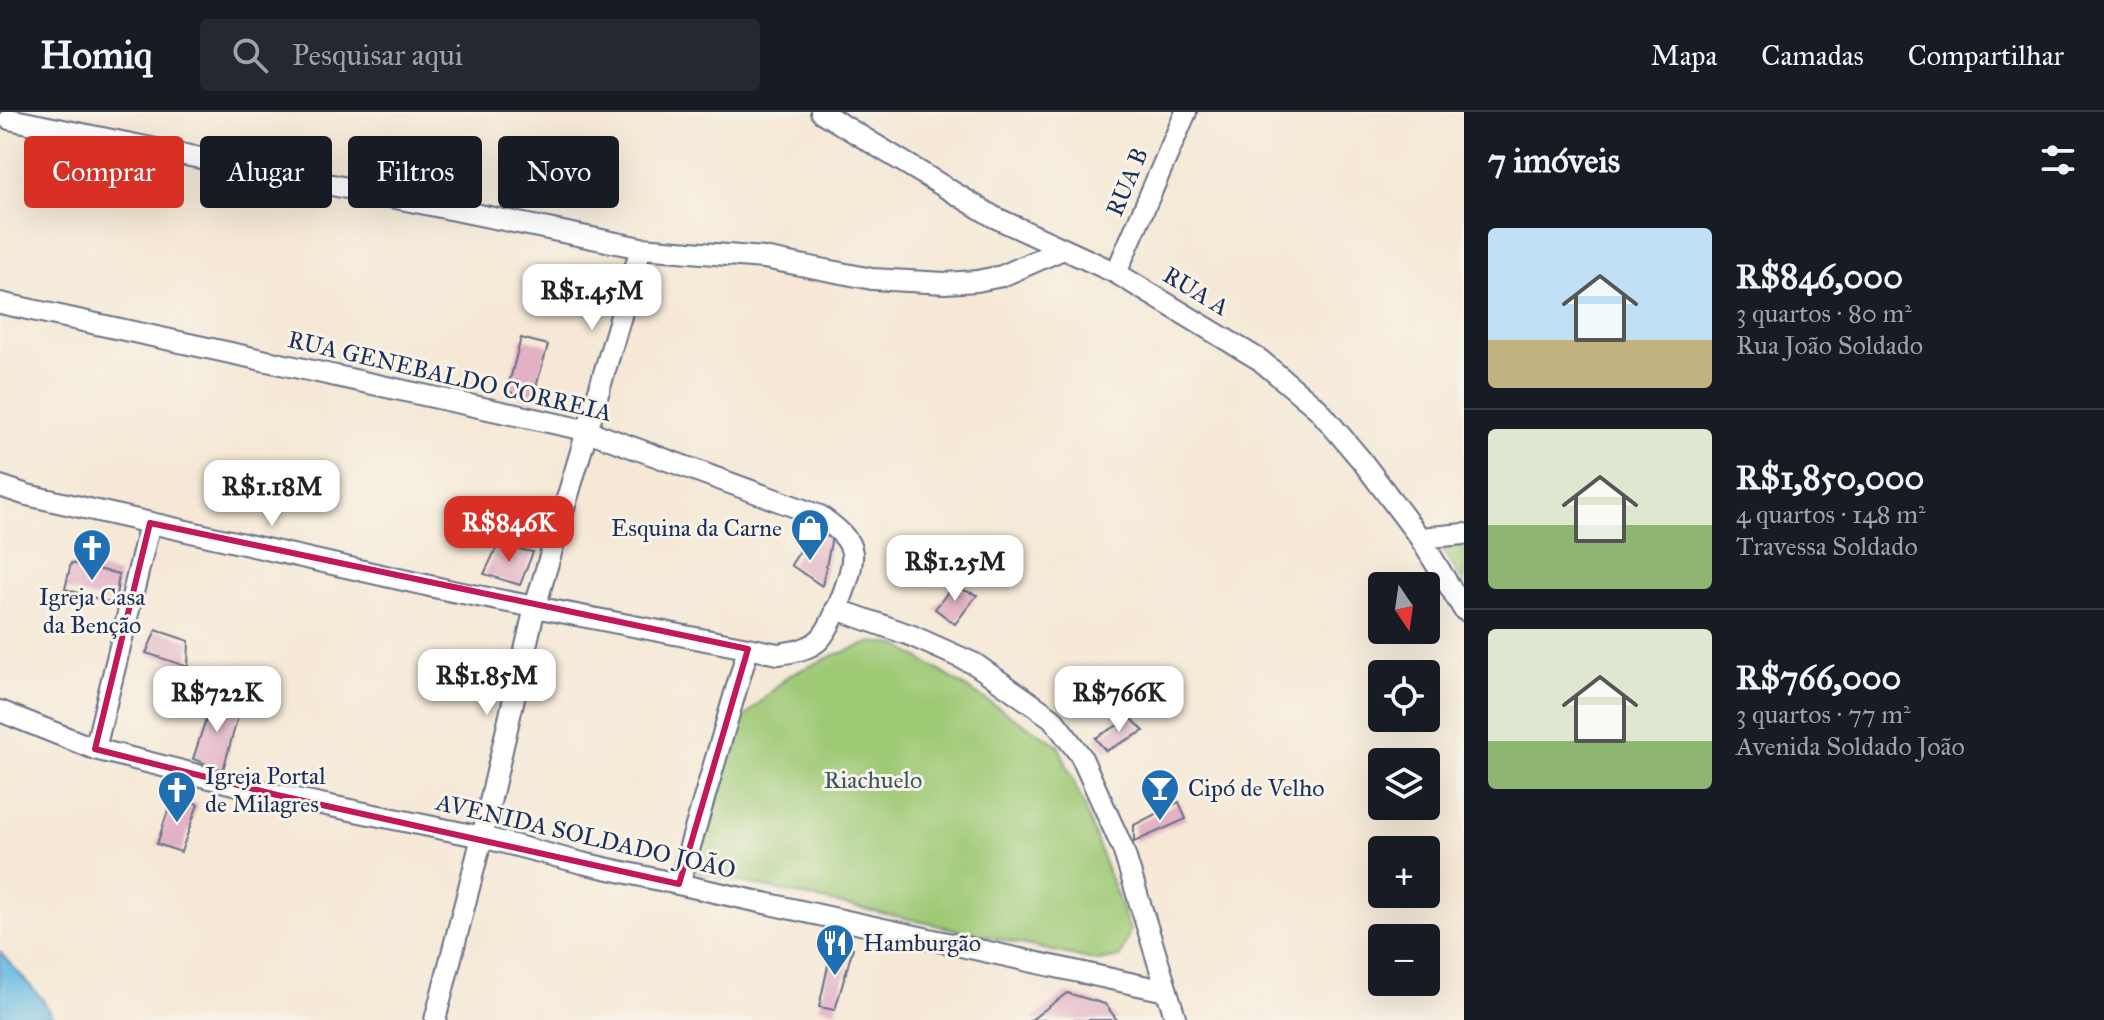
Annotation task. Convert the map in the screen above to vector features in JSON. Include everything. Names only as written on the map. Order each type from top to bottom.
[{"type":"street","name":"RUA A","points":[[821,112],[994,217],[1116,273],[1260,360],[1318,409],[1362,461],[1420,538],[1464,610]]},
{"type":"street","name":"RUA B","points":[[1116,273],[1186,112]]},
{"type":"street","points":[[8,121],[641,248],[764,258],[872,279],[945,283],[977,281],[1002,276],[1063,249]]},
{"type":"street","points":[[435,1020],[482,837],[535,607],[641,248]]},
{"type":"street","name":"RUA GENEBALDO CORREIA","points":[[0,303],[585,430],[820,516],[840,532],[852,551],[850,569],[836,609]]},
{"type":"street","points":[[0,486],[452,591],[778,654],[798,651],[819,639],[836,609],[898,630],[975,664],[1052,718],[1081,756],[1123,849],[1176,1020]]},
{"type":"street","points":[[95,749],[150,523]]},
{"type":"street","points":[[1420,538],[1464,534]]},
{"type":"street","points":[[679,884],[748,649]]},
{"type":"street","name":"AVENIDA SOLDADO JOÃO","points":[[0,711],[95,749],[277,795],[482,837],[679,884],[1166,991]]},
{"type":"highlighted area","points":[[150,523],[748,649],[679,884],[277,795],[95,749]]},
{"type":"green space","points":[[1464,540],[1464,583],[1443,551]]},
{"type":"green space","name":"Riachuelo","points":[[873,642],[898,645],[1058,745],[1130,931],[1120,957],[1098,961],[693,871],[733,728],[788,676]]},
{"type":"water","points":[[0,952],[43,1000],[54,1020],[0,1020]]},
{"type":"building","points":[[521,338],[548,345],[532,401],[507,391]]},
{"type":"building","name":"Esquina da Carne","points":[[810,535],[832,537],[822,586],[791,565]]},
{"type":"building","points":[[498,545],[533,552],[520,585],[484,574]]},
{"type":"building","name":"Igreja Casa da Benção","points":[[71,563],[119,574],[115,604],[65,589]]},
{"type":"building","points":[[955,583],[977,595],[955,624],[935,609]]},
{"type":"building","points":[[156,630],[189,641],[188,667],[146,653]]},
{"type":"building","points":[[213,697],[240,709],[223,770],[193,759]]},
{"type":"building","points":[[1131,718],[1144,731],[1106,751],[1095,738]]},
{"type":"building","name":"Igreja Portal de Milagres","points":[[173,795],[198,804],[181,852],[157,844]]},
{"type":"building","name":"Cipó de Velho","points":[[1179,802],[1186,819],[1134,842],[1134,825]]},
{"type":"building","name":"Hamburgão","points":[[833,943],[853,948],[835,1010],[819,1007]]},
{"type":"building","points":[[1067,993],[1105,1004],[1117,1020],[1031,1020]]},
{"type":"place","name":"Esquina da Carne","points":[[810,562]]},
{"type":"place","name":"Igreja Casa da Benção","points":[[92,582]]},
{"type":"place","name":"Cipó de Velho","points":[[1160,822]]},
{"type":"place","name":"Igreja Portal de Milagres","points":[[177,824]]},
{"type":"place","name":"Hamburgão","points":[[835,977]]}]
